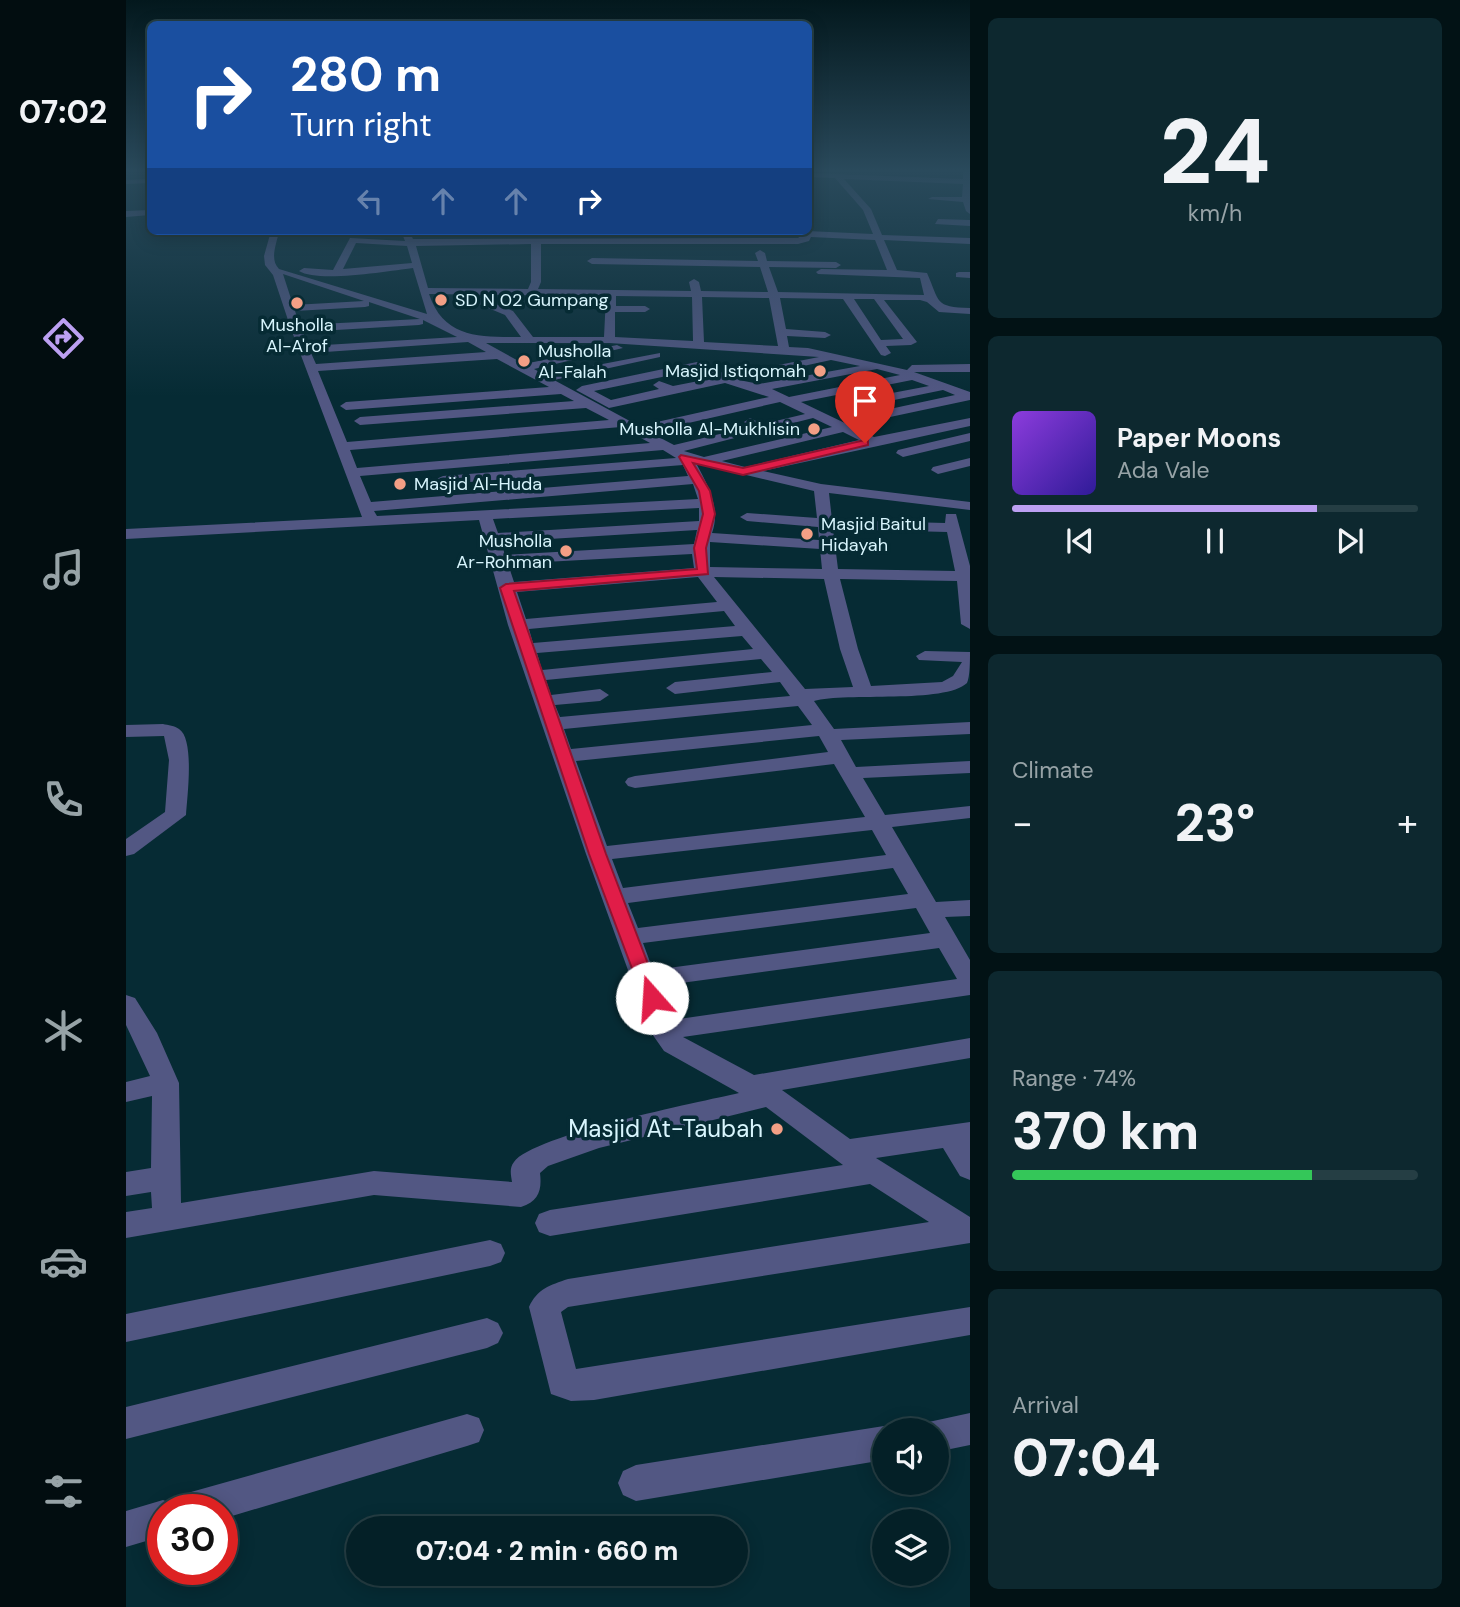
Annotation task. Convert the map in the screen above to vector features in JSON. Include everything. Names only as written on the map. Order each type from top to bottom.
[{"type":"street","points":[[271,247],[269,256],[278,271],[304,350],[368,513]]},
{"type":"street","points":[[336,273],[341,251],[346,247]]},
{"type":"street","points":[[412,247],[426,291],[429,312],[435,321]]},
{"type":"street","points":[[532,293],[536,278],[536,247]]},
{"type":"street","points":[[591,247],[592,261],[598,272]]},
{"type":"street","points":[[799,264],[803,247]]},
{"type":"street","points":[[884,247],[893,274]]},
{"type":"street","points":[[592,261],[836,265]]},
{"type":"street","points":[[691,263],[696,295],[698,344]]},
{"type":"street","points":[[744,273],[764,263]]},
{"type":"street","points":[[764,263],[774,296],[784,349]]},
{"type":"street","points":[[799,264],[812,272],[924,275],[930,299],[943,310],[970,311]]},
{"type":"street","points":[[278,271],[336,273],[416,265]]},
{"type":"street","points":[[278,271],[435,321],[564,390],[588,400],[630,427],[683,454],[743,472],[821,488],[970,506]]},
{"type":"street","points":[[609,340],[614,293],[611,282]]},
{"type":"street","points":[[426,291],[930,299]]},
{"type":"street","points":[[462,292],[509,313],[528,338]]},
{"type":"street","points":[[847,296],[891,362],[888,368]]},
{"type":"street","points":[[877,297],[911,342],[879,343]]},
{"type":"street","points":[[293,319],[378,303]]},
{"type":"street","points":[[611,309],[645,309]]},
{"type":"street","points":[[293,319],[406,312]]},
{"type":"street","points":[[293,319],[435,321]]},
{"type":"street","points":[[780,332],[825,335]]},
{"type":"street","points":[[304,350],[528,338],[784,349],[840,356],[888,368],[916,376],[970,399]]},
{"type":"street","points":[[523,368],[630,343],[668,361]]},
{"type":"street","points":[[709,369],[808,351]]},
{"type":"street","points":[[311,368],[502,355]]},
{"type":"street","points":[[544,379],[656,355]]},
{"type":"street","points":[[359,421],[588,400],[611,404],[840,356]]},
{"type":"street","points":[[588,400],[582,390],[692,366],[709,369],[727,379],[759,388],[872,441]]},
{"type":"street","points":[[759,388],[888,368],[970,368]]},
{"type":"street","points":[[830,375],[856,387]]},
{"type":"street","points":[[642,376],[672,390]]},
{"type":"street","points":[[341,447],[654,427],[761,402],[916,376]]},
{"type":"street","points":[[855,404],[944,387]]},
{"type":"street","points":[[346,407],[564,390]]},
{"type":"street","points":[[876,416],[970,399]]},
{"type":"street","points":[[430,485],[443,480],[683,454],[849,430],[970,399]]},
{"type":"street","points":[[354,472],[683,454],[725,437],[802,418],[761,402]]},
{"type":"street","points":[[726,410],[761,428]]},
{"type":"street","points":[[689,419],[725,437]]},
{"type":"street","points":[[743,472],[872,441],[970,422]]},
{"type":"street","points":[[654,427],[683,454],[704,491],[704,537],[708,578],[827,732],[876,822],[967,972],[663,1031]]},
{"type":"street","points":[[903,453],[970,438]]},
{"type":"street","points":[[939,470],[970,462]]},
{"type":"street","points":[[126,534],[368,513],[698,479]]},
{"type":"street","points":[[821,488],[831,574],[849,649],[864,692]]},
{"type":"street","points":[[368,513],[484,513],[706,503]]},
{"type":"street","points":[[948,504],[954,528],[964,550],[970,597],[970,624]]},
{"type":"street","points":[[484,513],[517,625],[597,854],[646,979],[663,1031],[673,1044],[760,1091],[874,1172],[968,1230]]},
{"type":"street","points":[[747,517],[954,528]]},
{"type":"street","points":[[498,560],[704,537]]},
{"type":"street","points":[[491,538],[704,537],[828,545]]},
{"type":"street","points":[[508,595],[708,578],[966,573]]},
{"type":"street","points":[[517,625],[729,606]]},
{"type":"street","points":[[526,649],[746,630]]},
{"type":"street","points":[[535,676],[764,653]]},
{"type":"street","points":[[925,656],[970,657]]},
{"type":"street","points":[[552,724],[864,692],[935,689],[965,684],[970,664]]},
{"type":"street","points":[[675,688],[785,676]]},
{"type":"street","points":[[544,701],[600,695]]},
{"type":"street","points":[[564,756],[827,732],[970,728]]},
{"type":"street","points":[[126,731],[163,730],[173,733],[179,760],[175,815],[126,849]]},
{"type":"street","points":[[635,782],[845,765],[970,767]]},
{"type":"street","points":[[597,854],[970,812]]},
{"type":"street","points":[[614,897],[899,860]]},
{"type":"street","points":[[630,937],[926,905],[970,908]]},
{"type":"street","points":[[646,979],[945,939]]},
{"type":"street","points":[[126,1004],[135,1035],[166,1083],[167,1216]]},
{"type":"street","points":[[126,1225],[374,1183],[521,1195],[527,1188],[525,1168],[536,1158],[760,1091],[970,1048]]},
{"type":"street","points":[[126,1092],[166,1083]]},
{"type":"street","points":[[845,1151],[961,1134],[970,1168]]},
{"type":"street","points":[[550,1223],[874,1172]]},
{"type":"street","points":[[126,1184],[165,1178]]},
{"type":"street","points":[[968,1230],[568,1293],[556,1297],[545,1307],[562,1383],[571,1385],[594,1384],[970,1321]]},
{"type":"street","points":[[126,1328],[490,1253]]},
{"type":"street","points":[[126,1423],[486,1334]]},
{"type":"street","points":[[949,1432],[970,1429]]},
{"type":"street","points":[[238,1496],[467,1430]]},
{"type":"street","points":[[636,1483],[872,1445]]},
{"type":"street","points":[[126,1529],[147,1523]]},
{"type":"place","name":"SD N 02 Gumpang","points":[[441,300]]},
{"type":"place","name":"Musholla Al-A'rof","points":[[297,303]]},
{"type":"place","name":"Musholla Al-Falah","points":[[524,361]]},
{"type":"place","name":"Masjid Istiqomah","points":[[820,371]]},
{"type":"place","name":"Musholla Al-Mukhlisin","points":[[814,429]]},
{"type":"place","name":"Masjid Al-Huda","points":[[400,484]]},
{"type":"place","name":"Masjid Baitul Hidayah","points":[[807,534]]},
{"type":"place","name":"Musholla Ar-Rohman","points":[[566,551]]},
{"type":"place","name":"Masjid At-Taubah","points":[[777,1129]]},
{"type":"route","points":[[652,998],[597,854],[506,588],[704,572],[700,548],[709,514],[704,491],[684,457],[743,472],[865,443]]}]
